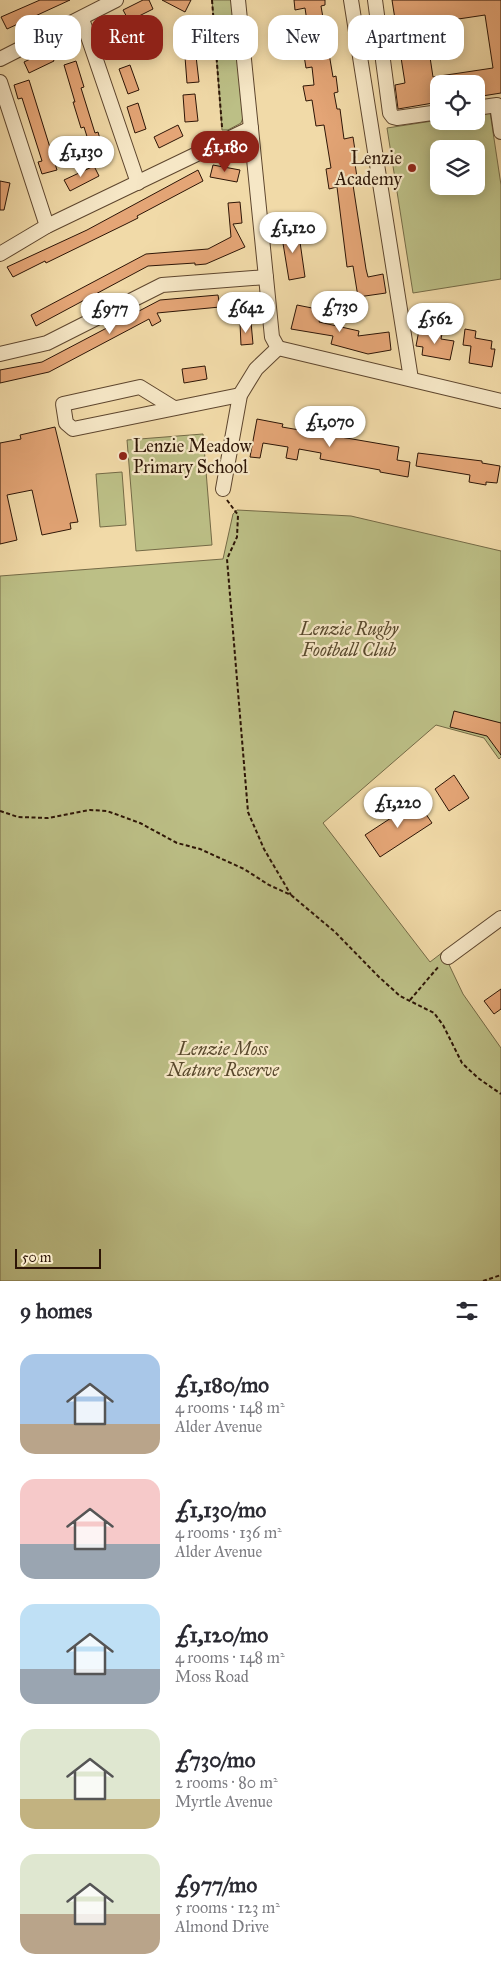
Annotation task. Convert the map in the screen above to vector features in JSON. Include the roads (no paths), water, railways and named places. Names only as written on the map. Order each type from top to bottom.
[{"type":"street","points":[[0,59],[82,19],[116,0]]},
{"type":"street","points":[[238,0],[272,337],[278,348],[501,400]]},
{"type":"street","points":[[351,0],[411,379]]},
{"type":"street","points":[[375,0],[390,113],[392,117],[397,118],[430,113]]},
{"type":"street","points":[[82,19],[138,183]]},
{"type":"street","points":[[0,82],[47,226]]},
{"type":"street","points":[[485,107],[497,105],[501,132]]},
{"type":"street","points":[[0,254],[47,226],[251,128]]},
{"type":"street","points":[[0,354],[47,343],[162,285],[266,277]]},
{"type":"street","points":[[223,489],[240,395],[256,369],[278,348]]},
{"type":"street","points":[[174,408],[140,387],[63,404],[66,423],[73,429],[240,395]]},
{"type":"street","points":[[448,957],[501,918]]},
{"type":"place","name":"Lenzie Academy","points":[[412,168]]},
{"type":"place","name":"Lenzie Meadow Primary School","points":[[123,456]]},
{"type":"park label","name":"Lenzie Rugby Football Club","points":[[349,639]]},
{"type":"park label","name":"Lenzie Moss Nature Reserve","points":[[223,1059]]}]
